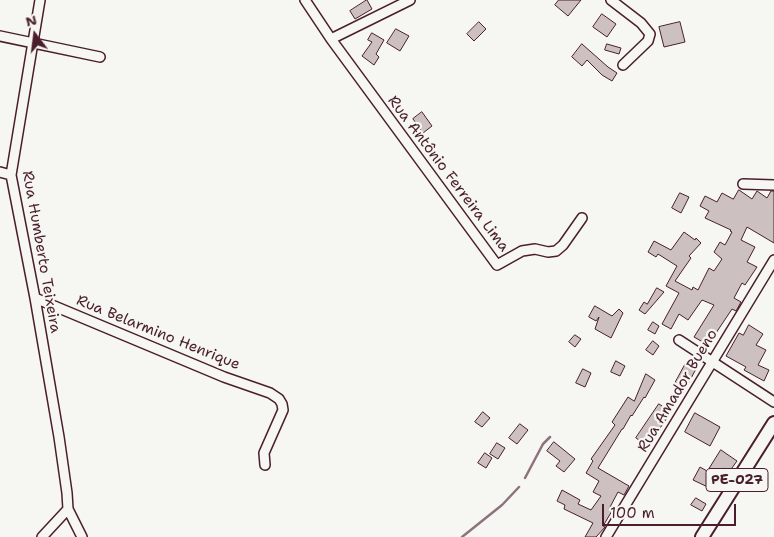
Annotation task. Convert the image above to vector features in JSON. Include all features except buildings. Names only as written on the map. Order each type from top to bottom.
[{"type":"main road","name":"PE-027","points":[[702,537],[774,423]]},
{"type":"street","name":"Rua Humberto Teixeira","points":[[40,0],[11,174],[36,298],[59,437],[68,509],[82,537]]},
{"type":"street","name":"Rua Antônio Ferreira Lima","points":[[305,0],[331,39],[497,265],[522,251],[538,249],[548,252],[556,251],[563,245],[582,218]]},
{"type":"street","points":[[331,39],[410,0]]},
{"type":"street","points":[[611,0],[641,24],[650,34],[648,40],[623,65]]},
{"type":"street","points":[[0,36],[100,57]]},
{"type":"street","points":[[0,172],[11,174]]},
{"type":"street","points":[[743,184],[774,185]]},
{"type":"street","name":"Rua Amador Bueno","points":[[606,537],[774,260]]},
{"type":"street","name":"Rua Belarmino Henrique","points":[[36,298],[224,377],[279,398],[283,406],[264,453],[265,465]]},
{"type":"street","points":[[679,340],[774,402]]},
{"type":"street","points":[[42,537],[68,509]]},
{"type":"waterway","points":[[525,478],[543,444],[550,437]]},
{"type":"waterway","points":[[462,537],[502,505],[519,487]]}]
